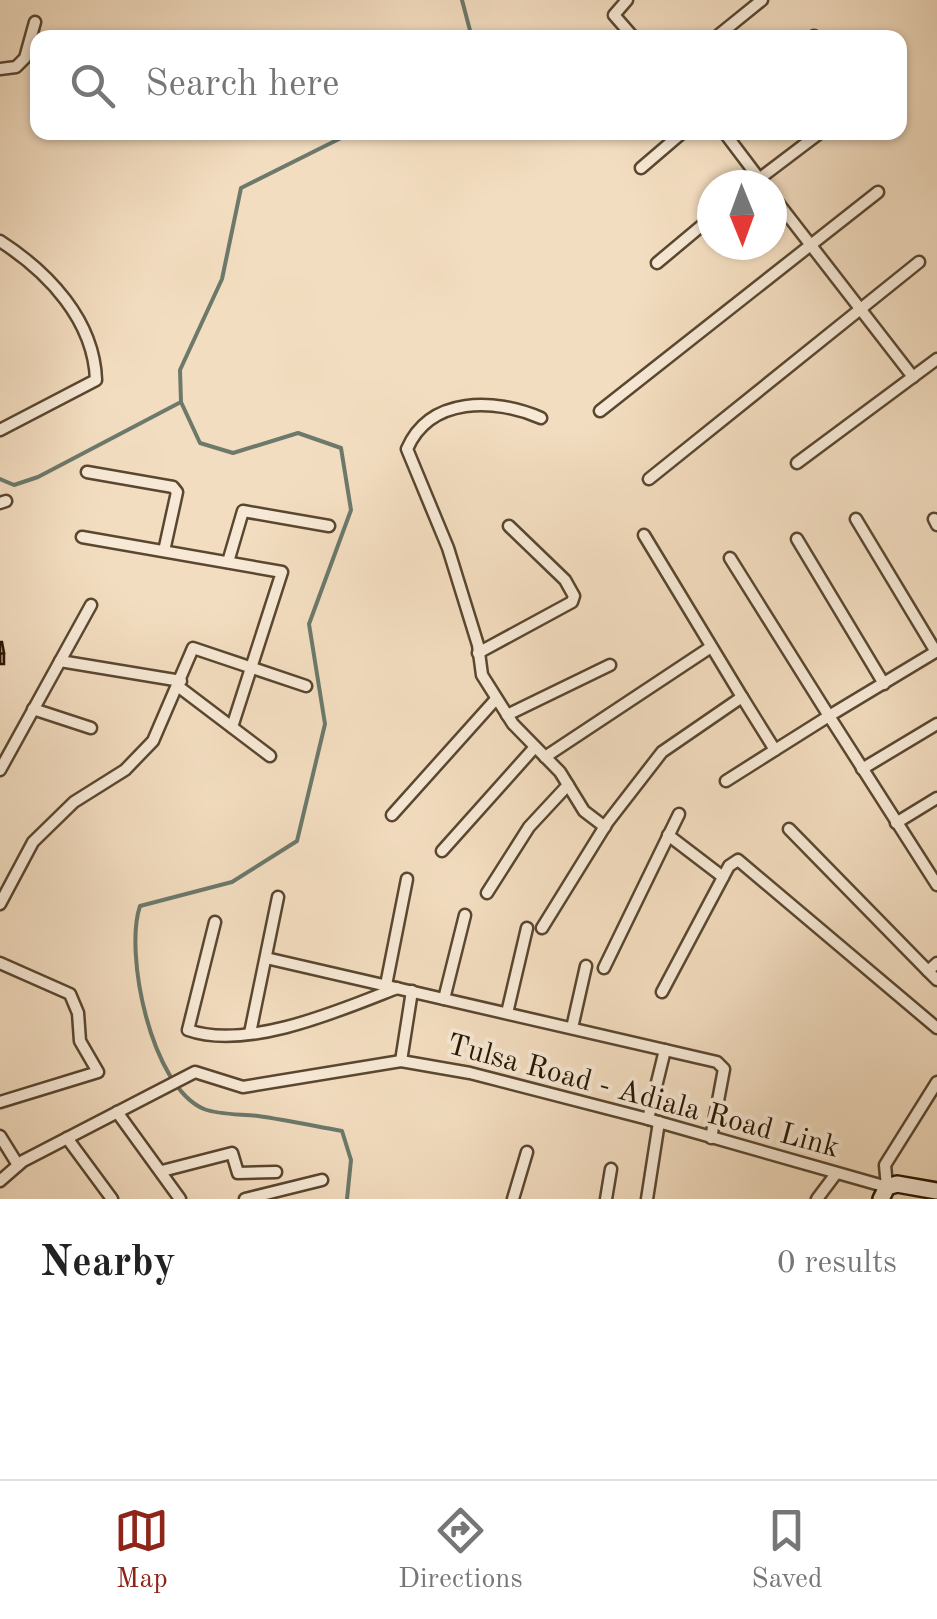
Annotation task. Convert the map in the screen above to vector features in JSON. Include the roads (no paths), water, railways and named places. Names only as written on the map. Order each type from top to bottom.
[{"type":"main road","points":[[884,1193],[897,1184],[937,1191]]},
{"type":"street","points":[[627,30],[614,15],[628,0]]},
{"type":"street","points":[[725,30],[762,0]]},
{"type":"street","points":[[33,30],[35,22]]},
{"type":"street","points":[[0,70],[16,67],[25,58],[30,40]]},
{"type":"street","points":[[640,168],[673,140]]},
{"type":"street","points":[[729,140],[749,170]]},
{"type":"street","points":[[774,170],[811,140]]},
{"type":"street","points":[[600,411],[878,192]]},
{"type":"street","points":[[787,215],[913,377]]},
{"type":"street","points":[[656,263],[697,230]]},
{"type":"street","points":[[0,240],[40,266],[82,326],[95,350],[96,380],[0,430]]},
{"type":"street","points":[[649,479],[919,262]]},
{"type":"street","points":[[797,463],[937,359]]},
{"type":"street","points":[[540,418],[512,406],[457,407],[429,416],[407,449],[448,548],[482,675],[507,715],[568,785],[584,811],[605,827]]},
{"type":"street","points":[[87,472],[177,492],[164,551]]},
{"type":"street","points":[[228,562],[242,511],[329,526]]},
{"type":"street","points":[[726,781],[937,652],[856,519]]},
{"type":"street","points":[[478,652],[572,602],[574,596],[565,580],[509,526]]},
{"type":"street","points":[[644,535],[775,750]]},
{"type":"street","points":[[82,537],[282,572],[232,727]]},
{"type":"street","points":[[797,539],[884,684]]},
{"type":"street","points":[[730,558],[896,823],[935,878]]},
{"type":"street","points":[[0,770],[90,605]]},
{"type":"street","points":[[544,757],[711,647]]},
{"type":"street","points":[[0,904],[33,842],[74,802],[143,754],[159,733],[193,648],[306,686]]},
{"type":"street","points":[[60,661],[180,684],[270,756]]},
{"type":"street","points":[[507,715],[610,665]]},
{"type":"street","points":[[542,928],[605,827],[662,752],[742,697]]},
{"type":"street","points":[[392,814],[496,699]]},
{"type":"street","points":[[33,709],[91,728]]},
{"type":"street","points":[[862,769],[937,724]]},
{"type":"street","points":[[442,851],[535,747]]},
{"type":"street","points":[[487,893],[529,827],[568,785]]},
{"type":"street","points":[[896,823],[937,798]]},
{"type":"street","points":[[604,968],[679,814]]},
{"type":"street","points":[[789,828],[934,971]]},
{"type":"street","points":[[668,835],[723,877]]},
{"type":"street","points":[[662,992],[723,877],[738,860],[937,1028]]},
{"type":"street","points":[[392,986],[407,880]]},
{"type":"street","points":[[250,1033],[278,896]]},
{"type":"street","points":[[444,998],[465,914]]},
{"type":"street","points":[[215,922],[188,1030],[250,1033],[296,1024],[392,986]]},
{"type":"street","points":[[507,1013],[527,928]]},
{"type":"street","points":[[266,958],[717,1062],[724,1068],[711,1138]]},
{"type":"street","points":[[0,963],[70,994],[78,1013],[80,1040],[98,1072],[0,1102]]},
{"type":"street","points":[[572,1028],[586,966]]},
{"type":"street","points":[[401,1061],[412,991]]},
{"type":"street","points":[[647,1199],[653,1120],[665,1050]]},
{"type":"street","name":"Tulsa Road - Adiala Road Link","points":[[0,1180],[18,1165],[195,1072],[243,1088],[401,1061],[470,1073],[653,1120],[884,1193]]},
{"type":"street","points":[[884,1193],[885,1165],[937,1082]]},
{"type":"street","points":[[923,1102],[937,1106]]},
{"type":"street","points":[[117,1112],[180,1199]]},
{"type":"street","points":[[0,1136],[18,1165]]},
{"type":"street","points":[[67,1138],[112,1199]]},
{"type":"street","points":[[513,1199],[527,1152]]},
{"type":"street","points":[[162,1171],[232,1153],[238,1173],[276,1172]]},
{"type":"street","points":[[606,1199],[610,1169]]},
{"type":"street","points":[[817,1199],[835,1175]]},
{"type":"street","points":[[246,1199],[322,1180]]},
{"type":"waterway","points":[[462,0],[470,30]]},
{"type":"waterway","points":[[337,140],[241,188],[222,279],[180,370],[181,402],[200,443],[233,453],[298,433],[341,448],[351,510],[309,624],[325,724],[297,841],[232,882],[140,906],[136,954],[139,985],[156,1047],[169,1075],[185,1096],[210,1111],[342,1131],[351,1160],[347,1199]]},
{"type":"waterway","points":[[0,479],[14,485],[38,477],[179,403]]}]
